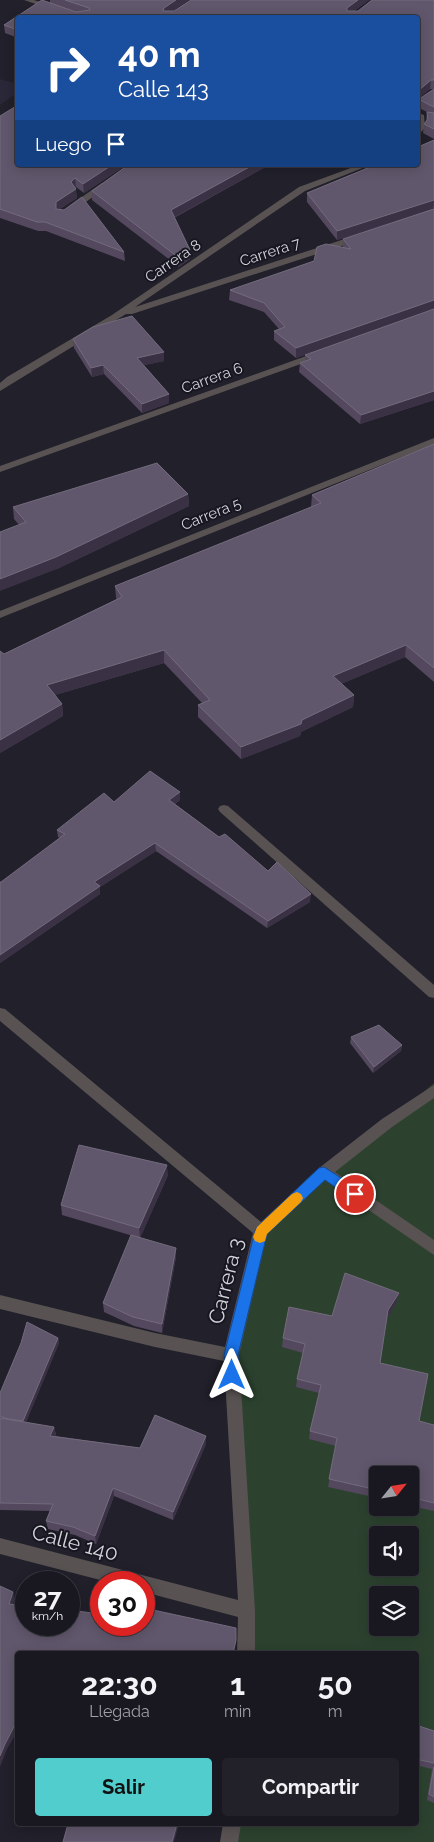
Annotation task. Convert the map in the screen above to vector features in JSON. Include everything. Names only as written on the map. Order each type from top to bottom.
[{"type":"street","points":[[27,0],[76,15]]},
{"type":"street","points":[[420,130],[422,115]]},
{"type":"street","name":"Carrera 8","points":[[0,388],[10,379],[115,317],[302,189],[361,167]]},
{"type":"street","points":[[61,215],[110,182]]},
{"type":"street","name":"Carrera 7","points":[[115,317],[362,237]]},
{"type":"street","name":"Carrera 6","points":[[0,469],[332,350]]},
{"type":"street","points":[[0,373],[10,379]]},
{"type":"street","name":"Carrera 5","points":[[0,616],[434,441]]},
{"type":"street","points":[[224,810],[434,994]]},
{"type":"street","points":[[0,1013],[261,1231]]},
{"type":"street","name":"Carrera 3","points":[[246,1651],[247,1611],[231,1355],[261,1231],[324,1172],[387,1123],[434,1091]]},
{"type":"street","points":[[324,1172],[434,1248]]},
{"type":"street","points":[[0,1302],[155,1340],[231,1355]]},
{"type":"street","name":"Calle 140","points":[[0,1546],[96,1571]]},
{"type":"street","points":[[155,1587],[247,1611]]},
{"type":"street","points":[[229,1842],[232,1826]]},
{"type":"shaded area","points":[[0,79],[15,83],[15,94],[0,105]]},
{"type":"green space","points":[[434,1083],[434,1842],[229,1842],[232,1826],[419,1826],[419,1651],[246,1651],[231,1355],[261,1231]]},
{"type":"building","points":[[42,0],[76,12],[90,10],[65,0],[176,0],[164,8],[163,11],[174,11],[191,0],[358,0],[347,8],[347,11],[358,11],[372,0],[434,0],[434,80],[431,80],[420,89],[420,15],[19,15]]},
{"type":"building","points":[[15,18],[15,29],[4,25]]},
{"type":"building","points":[[434,89],[434,107],[420,98]]},
{"type":"building","points":[[15,107],[15,167],[109,167],[83,184],[75,178],[71,182],[76,189],[56,202],[56,209],[64,210],[82,197],[124,252],[45,222],[37,222],[0,209],[0,116]]},
{"type":"building","points":[[427,112],[434,113],[434,129],[424,124],[428,119]]},
{"type":"building","points":[[434,140],[434,200],[337,231],[307,193],[370,167],[420,167],[420,146]]},
{"type":"building","points":[[125,167],[249,167],[171,210],[190,250],[179,258],[92,191]]},
{"type":"building","points":[[434,209],[434,300],[296,348],[274,331],[285,327],[264,303],[230,290],[314,261],[317,247],[326,244],[351,249],[343,239]]},
{"type":"building","points":[[434,309],[434,391],[361,415],[300,363],[311,359],[305,355]]},
{"type":"building","points":[[132,316],[164,352],[137,358],[169,394],[142,404],[103,365],[91,368],[73,339],[93,327]]},
{"type":"building","points":[[434,444],[434,668],[406,645],[333,676],[354,695],[302,720],[301,724],[241,747],[198,705],[210,700],[164,650],[47,685],[62,704],[0,740],[0,651],[4,654],[122,597],[115,586],[321,503],[312,495]]},
{"type":"building","points":[[157,463],[188,494],[56,557],[0,579],[0,532],[26,522],[13,507]]},
{"type":"building","points":[[150,771],[180,792],[169,800],[219,837],[225,834],[268,871],[277,862],[311,894],[268,921],[155,843],[94,882],[100,886],[0,955],[0,882],[65,834],[57,830],[104,793],[114,802]]},
{"type":"building","points":[[379,1025],[402,1045],[374,1067],[351,1037]]},
{"type":"building","points":[[79,1145],[167,1165],[139,1228],[61,1205]]},
{"type":"building","points":[[131,1235],[176,1248],[162,1324],[133,1317],[103,1303]]},
{"type":"building","points":[[345,1273],[399,1293],[388,1310],[380,1363],[428,1374],[419,1421],[434,1425],[434,1503],[419,1499],[419,1466],[369,1466],[369,1488],[329,1479],[337,1438],[310,1431],[321,1385],[297,1379],[305,1344],[283,1338],[289,1307],[332,1316]]},
{"type":"building","points":[[27,1322],[58,1338],[23,1421],[0,1416],[0,1393],[21,1343]]},
{"type":"building","points":[[155,1415],[206,1436],[173,1512],[113,1488],[95,1536],[73,1527],[46,1521],[53,1504],[0,1503],[0,1418],[54,1427],[50,1436],[140,1448]]},
{"type":"building","points":[[0,1586],[13,1592],[9,1604],[15,1605],[15,1636],[80,1636],[80,1611],[90,1613],[90,1636],[155,1636],[155,1610],[236,1628],[234,1651],[15,1651],[15,1725],[0,1756]]},
{"type":"building","points":[[419,1726],[434,1731],[434,1763],[419,1760]]},
{"type":"building","points":[[434,1767],[434,1797],[429,1794]]},
{"type":"building","points":[[67,1826],[176,1826],[172,1842],[63,1842]]},
{"type":"slow traffic","points":[[260,1237],[261,1231],[297,1198]]},
{"type":"route","points":[[232,1375],[231,1355],[261,1231],[324,1172],[355,1194]]}]
